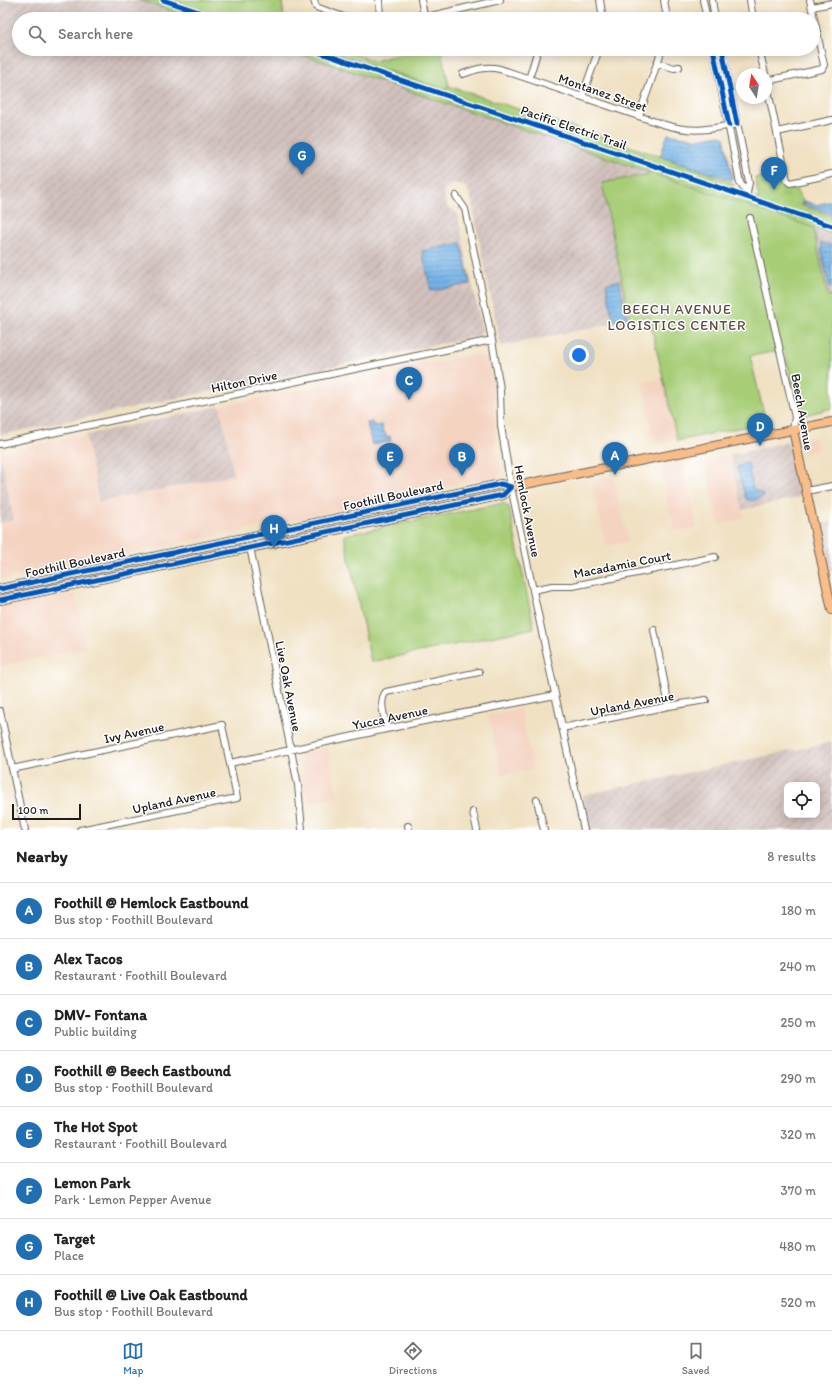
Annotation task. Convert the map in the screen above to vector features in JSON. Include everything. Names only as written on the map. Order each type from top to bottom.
[{"type":"main road","name":"Foothill Boulevard","points":[[0,600],[503,495],[511,488],[832,422]]},
{"type":"main road","name":"Beech Avenue","points":[[793,430],[832,610]]},
{"type":"main road","name":"Foothill Boulevard","points":[[0,589],[501,484],[511,488]]},
{"type":"street","points":[[314,0],[316,7],[330,12]]},
{"type":"street","points":[[379,0],[380,12]]},
{"type":"street","points":[[421,0],[424,12]]},
{"type":"street","points":[[450,12],[500,0]]},
{"type":"street","points":[[600,0],[602,12]]},
{"type":"street","points":[[664,0],[666,12]]},
{"type":"street","points":[[703,0],[706,12]]},
{"type":"street","points":[[712,0],[715,12]]},
{"type":"street","points":[[750,0],[752,12]]},
{"type":"street","points":[[811,3],[832,3]]},
{"type":"street","points":[[772,80],[822,69],[824,65],[820,46]]},
{"type":"street","points":[[529,79],[536,56]]},
{"type":"street","points":[[582,97],[597,56]]},
{"type":"street","points":[[639,116],[660,56]]},
{"type":"street","points":[[714,56],[740,183],[747,193],[749,182],[722,56]]},
{"type":"street","points":[[761,56],[764,68]]},
{"type":"street","points":[[657,63],[674,68],[679,67]]},
{"type":"street","name":"Montanez Street","points":[[464,74],[477,68],[487,67],[500,69],[672,127],[702,130],[737,124]]},
{"type":"street","points":[[771,104],[787,180],[790,183],[832,174]]},
{"type":"street","points":[[777,132],[832,120]]},
{"type":"street","name":"Hemlock Avenue","points":[[456,196],[465,208],[492,340],[500,389],[501,426],[511,488],[584,830]]},
{"type":"street","name":"Beech Avenue","points":[[750,218],[795,417],[793,430]]},
{"type":"street","name":"Hilton Drive","points":[[0,444],[492,340]]},
{"type":"street","points":[[806,491],[832,486]]},
{"type":"street","name":"Live Oak Avenue","points":[[250,547],[298,785],[302,830]]},
{"type":"street","name":"Macadamia Court","points":[[533,590],[552,586],[573,586],[715,557]]},
{"type":"street","points":[[654,630],[669,706]]},
{"type":"street","points":[[387,729],[382,703],[382,696],[386,692],[479,672]]},
{"type":"street","name":"Yucca Avenue","points":[[230,763],[555,695]]},
{"type":"street","name":"Upland Avenue","points":[[562,728],[706,700]]},
{"type":"street","points":[[0,712],[25,830]]},
{"type":"street","name":"Ivy Avenue","points":[[12,769],[222,725],[230,763]]},
{"type":"street","name":"Upland Avenue","points":[[80,830],[237,798],[230,763]]},
{"type":"street","points":[[537,800],[544,830]]},
{"type":"street","points":[[473,812],[477,830]]},
{"type":"shaded area","points":[[0,0],[139,0],[174,12],[12,12],[12,56],[305,56],[655,173],[602,184],[630,320],[501,346],[470,194],[467,188],[454,183],[445,189],[444,195],[447,206],[457,213],[482,330],[479,336],[0,435]]},
{"type":"shaded area","points":[[813,227],[832,234],[832,295],[828,296]]},
{"type":"shaded area","points":[[476,354],[488,359],[494,393],[495,445],[501,470],[496,478],[457,483],[442,489],[411,496],[408,494],[399,498],[0,580],[0,523],[14,519],[1,453],[86,435],[100,502],[234,475],[220,406],[435,362],[448,361],[449,359]]},
{"type":"shaded area","points":[[663,378],[677,440],[655,444],[642,383]]},
{"type":"shaded area","points":[[220,406],[234,475],[99,502],[86,435]]},
{"type":"shaded area","points":[[814,437],[817,450],[803,453],[800,439]]},
{"type":"shaded area","points":[[788,442],[800,497],[742,510],[730,455]]},
{"type":"shaded area","points":[[0,453],[14,520],[0,523]]},
{"type":"shaded area","points":[[730,455],[744,518],[719,524],[705,461]]},
{"type":"shaded area","points":[[683,461],[697,527],[674,532],[661,466]]},
{"type":"shaded area","points":[[613,476],[628,541],[606,546],[592,481]]},
{"type":"shaded area","points":[[832,522],[832,575],[819,525]]},
{"type":"shaded area","points":[[75,594],[86,648],[0,666],[0,608],[59,595],[67,596]]},
{"type":"shaded area","points":[[520,708],[533,769],[501,775],[488,715]]},
{"type":"shaded area","points":[[832,742],[832,830],[589,830],[583,795]]},
{"type":"shaded area","points":[[328,748],[338,797],[309,803],[299,754]]},
{"type":"green space","points":[[139,0],[169,0],[206,12],[174,12]]},
{"type":"green space","points":[[169,0],[282,0],[283,12],[206,12]]},
{"type":"green space","points":[[306,56],[342,56],[446,90],[449,86],[732,182],[734,191],[759,199],[755,178],[778,174],[783,186],[792,190],[796,189],[803,201],[801,205],[832,216],[832,234]]},
{"type":"green space","points":[[342,56],[360,56],[374,61],[393,56],[443,56],[449,86],[446,90]]},
{"type":"green space","points":[[655,173],[813,227],[828,296],[832,295],[832,408],[802,416],[784,350],[750,356],[766,422],[677,441],[649,316],[630,320],[602,183]]},
{"type":"green space","points":[[503,503],[509,507],[534,628],[371,662],[344,535]]},
{"type":"water","points":[[668,134],[698,139],[719,135],[724,137],[733,180],[660,156]]},
{"type":"water","points":[[804,201],[816,205],[832,201],[832,214],[802,204]]},
{"type":"water","points":[[461,243],[470,284],[431,291],[422,251]]},
{"type":"water","points":[[821,243],[832,245],[832,288],[829,287]]},
{"type":"water","points":[[619,280],[627,319],[613,321],[606,284]]},
{"type":"water","points":[[372,422],[374,426],[382,425],[383,433],[385,432],[386,437],[390,436],[391,441],[372,445],[367,423]]},
{"type":"water","points":[[744,463],[748,464],[753,489],[764,495],[753,501],[746,499],[737,468]]},
{"type":"cycle path","points":[[163,0],[199,12]]},
{"type":"cycle path","name":"Pacific Electric Trail","points":[[330,56],[832,226]]},
{"type":"cycle path","points":[[714,56],[729,125]]},
{"type":"cycle path","points":[[723,56],[737,124]]},
{"type":"cycle path","points":[[0,589],[501,484],[511,487],[503,495],[0,600]]},
{"type":"place","name":"Target","points":[[302,175]]},
{"type":"place","name":"Lemon Park","points":[[774,190]]},
{"type":"place","name":"DMV- Fontana","points":[[409,400]]},
{"type":"place","name":"Foothill @ Beech Eastbound","points":[[760,446]]},
{"type":"place","name":"Foothill @ Hemlock Eastbound","points":[[615,475]]},
{"type":"place","name":"The Hot Spot","points":[[390,476]]},
{"type":"place","name":"Alex Tacos","points":[[462,476]]},
{"type":"place","name":"Foothill @ Live Oak Eastbound","points":[[274,548]]},
{"type":"district","name":"BEECH AVENUE LOGISTICS CENTER","points":[[677,318]]}]
